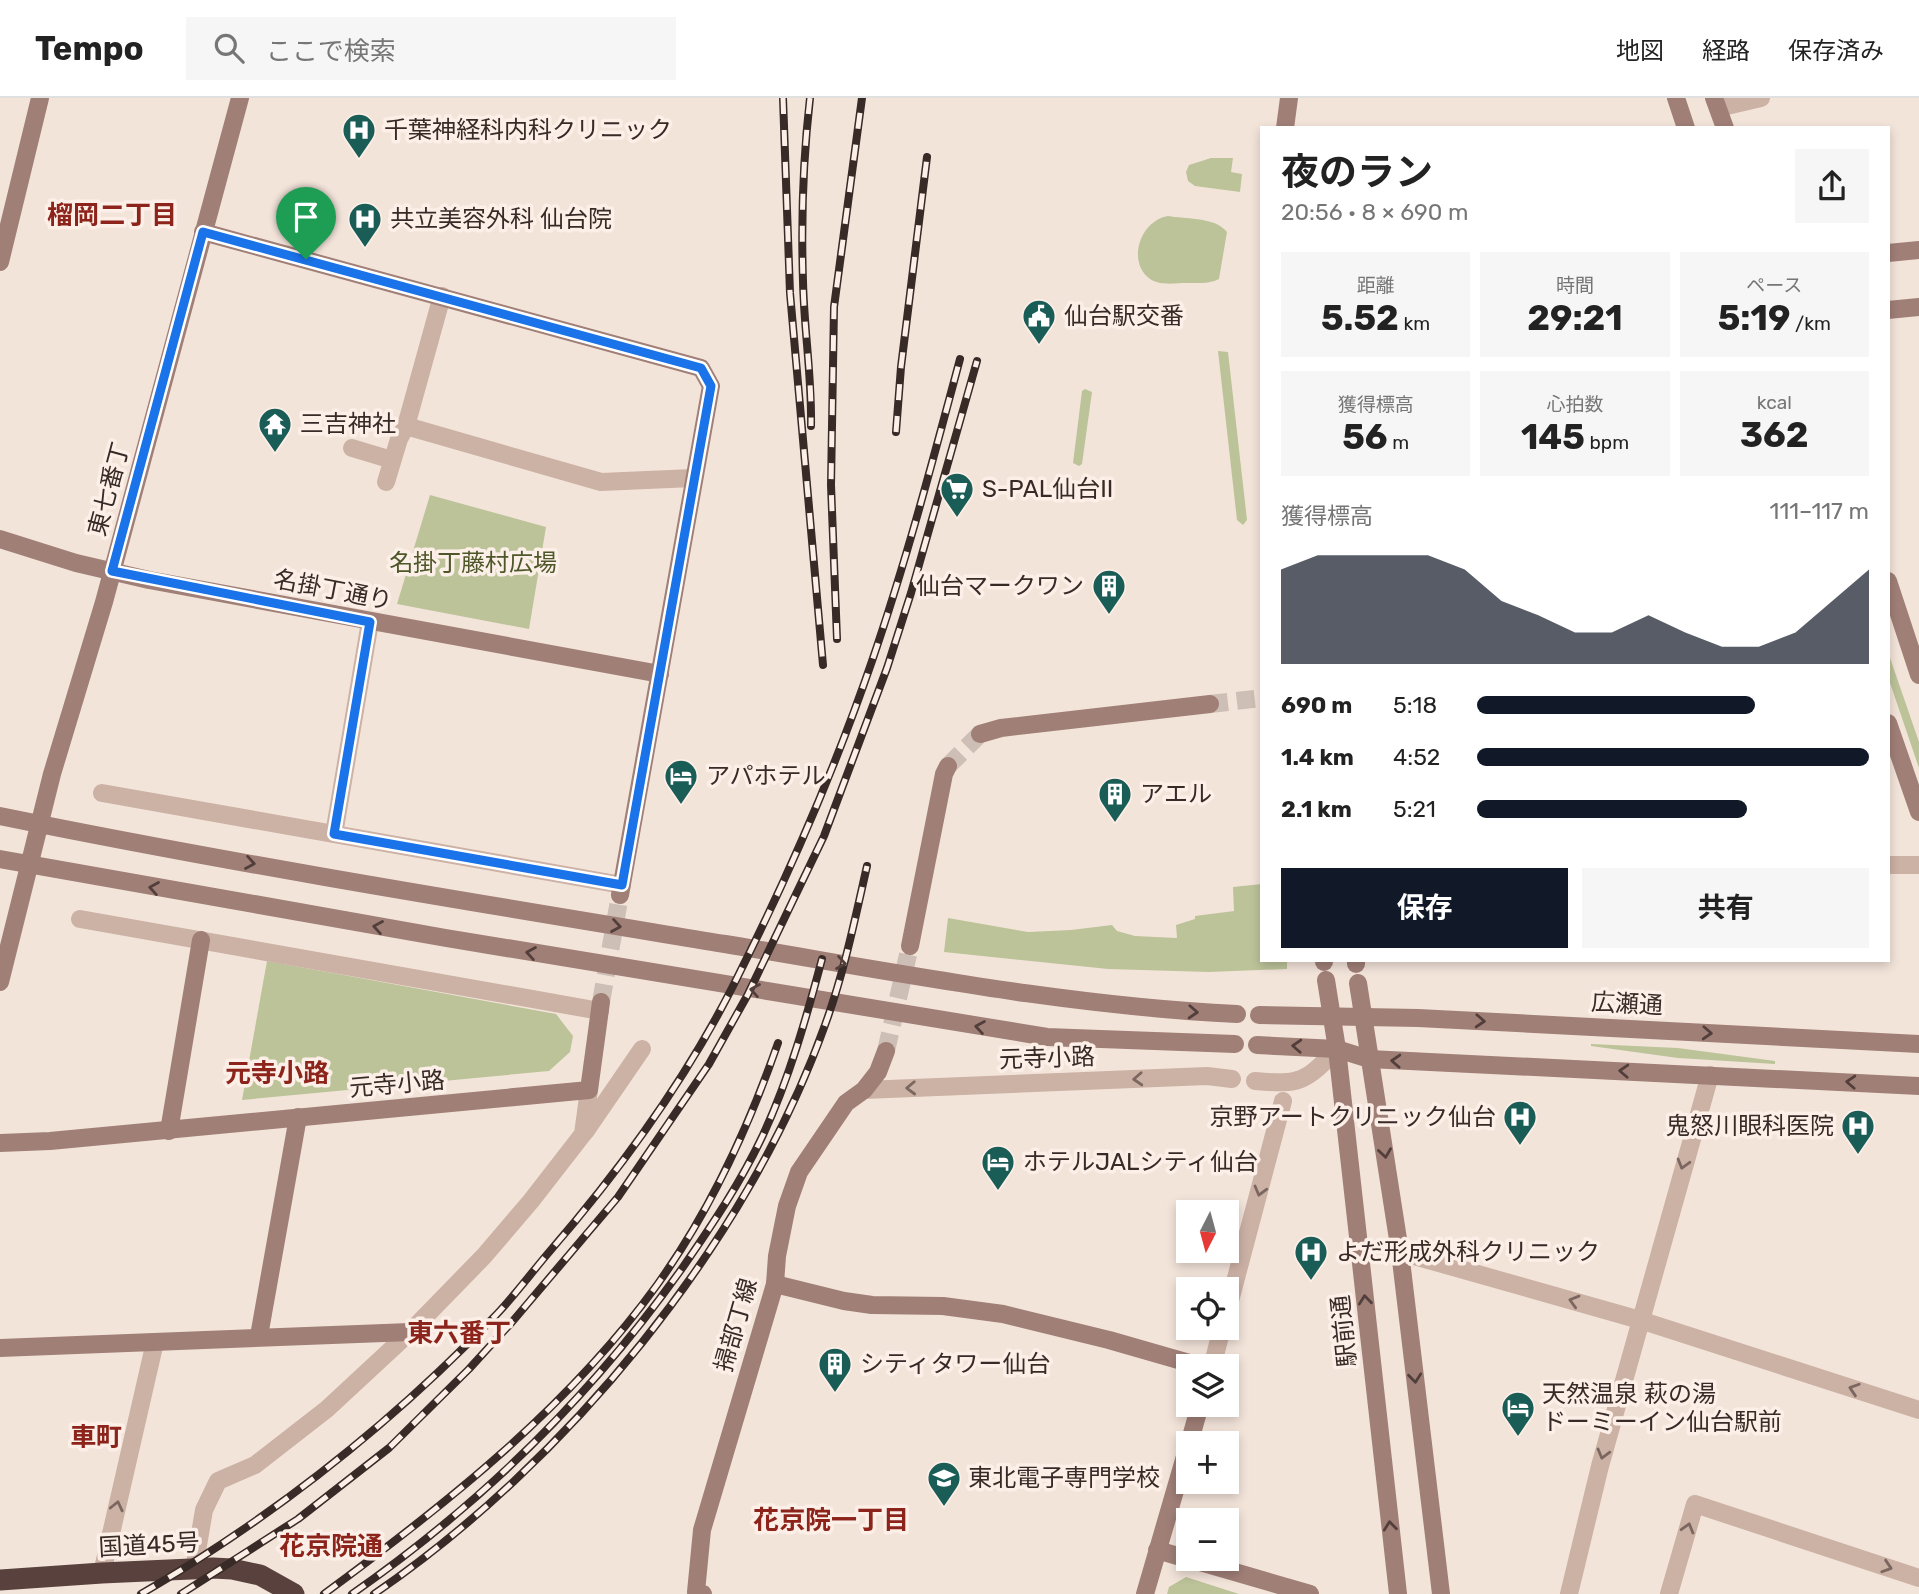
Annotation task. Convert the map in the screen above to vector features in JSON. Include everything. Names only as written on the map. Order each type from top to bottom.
[{"type":"highway","name":"国道45号","points":[[0,1580],[102,1573],[232,1569],[260,1575],[287,1590]]},
{"type":"street","points":[[0,262],[40,98]]},
{"type":"street","name":"東七番丁","points":[[0,982],[39,824],[112,571],[240,98]]},
{"type":"street","points":[[1285,126],[1289,98]]},
{"type":"street","points":[[1676,98],[1685,126]]},
{"type":"street","points":[[1724,126],[1716,103],[1761,98]]},
{"type":"street","points":[[102,793],[334,834],[621,890],[660,674],[711,386],[701,368],[203,232]]},
{"type":"street","points":[[1890,253],[1919,250]]},
{"type":"street","points":[[386,482],[406,426],[442,296]]},
{"type":"street","points":[[1890,310],[1919,307]]},
{"type":"street","points":[[406,426],[601,482],[693,478]]},
{"type":"street","points":[[352,448],[392,460]]},
{"type":"street","name":"名掛丁通り","points":[[0,539],[76,563],[112,571],[370,622],[660,674]]},
{"type":"street","points":[[1890,587],[1919,675]]},
{"type":"street","points":[[334,834],[370,622]]},
{"type":"street","points":[[981,734],[1001,728],[1210,704]]},
{"type":"street","points":[[1890,729],[1919,812]]},
{"type":"street","points":[[910,946],[944,774],[948,766]]},
{"type":"street","points":[[0,816],[452,900],[1052,997],[1176,1011],[1237,1014]]},
{"type":"street","points":[[0,859],[446,939],[1047,1037],[1235,1044]]},
{"type":"street","points":[[1890,865],[1919,865]]},
{"type":"street","points":[[80,919],[601,1006],[583,1134]]},
{"type":"street","points":[[169,1131],[201,940]]},
{"type":"street","name":"駅前通","points":[[1325,968],[1398,1594]]},
{"type":"street","points":[[1359,983],[1400,1252],[1441,1594]]},
{"type":"street","name":"広瀬通","points":[[1259,1015],[1418,1018],[1919,1044]]},
{"type":"street","points":[[1257,1045],[1336,1049],[1369,1059],[1919,1086]]},
{"type":"street","points":[[194,1569],[204,1510],[219,1481],[270,1455],[327,1409],[410,1332],[484,1256],[531,1201],[583,1134],[642,1049]]},
{"type":"street","points":[[1236,1277],[1284,1091],[1295,1082],[1308,1077],[1336,1049]]},
{"type":"street","name":"掃部丁線","points":[[699,1593],[702,1530],[775,1284],[785,1217],[799,1172],[846,1103],[864,1090],[878,1072],[886,1051]]},
{"type":"street","points":[[1569,1594],[1600,1466],[1710,1075]]},
{"type":"street","name":"元寺小路","points":[[864,1090],[1207,1076],[1233,1079]]},
{"type":"street","points":[[1255,1080],[1284,1091]]},
{"type":"street","name":"元寺小路","points":[[0,1143],[50,1142],[589,1090]]},
{"type":"street","points":[[259,1336],[298,1117]]},
{"type":"street","points":[[1400,1252],[1640,1320],[1919,1410]]},
{"type":"street","points":[[775,1284],[844,1301],[943,1306],[1003,1314],[1176,1359]]},
{"type":"street","points":[[0,1348],[410,1332]]},
{"type":"street","points":[[102,1573],[155,1342]]},
{"type":"street","points":[[1145,1594],[1176,1488]]},
{"type":"street","points":[[1669,1594],[1695,1504],[1919,1577]]},
{"type":"street","points":[[1157,1550],[1176,1555]]},
{"type":"street","points":[[1230,1571],[1310,1594]]},
{"type":"green space","points":[[1211,158],[1233,158],[1231,172],[1242,174],[1240,192],[1195,186],[1188,181],[1186,172],[1189,165]]},
{"type":"green space","points":[[1168,216],[1208,221],[1227,232],[1219,279],[1203,283],[1163,283],[1150,279],[1143,272],[1138,253],[1143,234],[1158,219]]},
{"type":"green space","points":[[1218,351],[1228,352],[1247,520],[1243,525],[1237,520]]},
{"type":"green space","points":[[1085,389],[1092,392],[1082,464],[1079,466],[1073,463],[1082,391]]},
{"type":"green space","name":"名掛丁藤村広場","points":[[430,495],[546,527],[529,629],[397,604]]},
{"type":"green space","points":[[1890,658],[1919,742],[1919,768],[1890,683]]},
{"type":"green space","points":[[1260,884],[1260,962],[1287,962],[1287,969],[1209,972],[1108,969],[944,952],[948,918],[1028,932],[1112,925],[1117,931],[1135,936],[1177,938],[1176,925],[1195,919],[1195,916],[1234,911],[1233,887]]},
{"type":"green space","points":[[267,961],[556,1014],[573,1036],[570,1052],[549,1071],[242,1100]]},
{"type":"green space","points":[[1591,1044],[1678,1048],[1775,1061],[1775,1064],[1678,1058]]},
{"type":"green space","points":[[1186,1577],[1239,1594],[1167,1594],[1169,1587]]},
{"type":"tunnel","points":[[1210,704],[1260,698]]},
{"type":"tunnel","points":[[948,766],[980,734]]},
{"type":"tunnel","points":[[601,1002],[620,895]]},
{"type":"tunnel","points":[[886,1051],[910,946]]},
{"type":"railway","points":[[783,98],[790,293],[823,665]]},
{"type":"railway","points":[[810,98],[802,235],[811,426]]},
{"type":"railway","points":[[837,639],[831,485],[834,307],[862,98]]},
{"type":"railway","points":[[896,432],[901,367],[927,157]]},
{"type":"railway","points":[[141,1594],[190,1565],[283,1501],[415,1394],[503,1307],[576,1220],[650,1124],[694,1056],[733,986],[790,866],[842,744],[896,586],[960,359]]},
{"type":"railway","points":[[181,1594],[298,1519],[389,1448],[469,1369],[618,1197],[709,1064],[747,996],[824,836],[887,668],[977,361]]},
{"type":"railway","points":[[374,1594],[445,1541],[514,1481],[580,1415],[642,1343],[698,1267],[748,1188],[791,1107],[832,1005],[867,866]]},
{"type":"railway","points":[[352,1594],[445,1523],[531,1445],[611,1360],[683,1267],[736,1186],[763,1135],[789,1071],[822,959]]},
{"type":"railway","points":[[324,1594],[415,1525],[503,1452],[584,1373],[622,1330],[657,1285],[711,1199],[741,1138],[778,1043]]},
{"type":"place","name":"千葉神経科内科クリニック","points":[[359,160]]},
{"type":"place","name":"共立美容外科 仙台院","points":[[365,249]]},
{"type":"place","name":"仙台駅交番","points":[[1039,346]]},
{"type":"place","name":"三吉神社","points":[[275,454]]},
{"type":"place","name":"S-PAL仙台II","points":[[957,519]]},
{"type":"place","name":"仙台マークワン","points":[[1109,616]]},
{"type":"place","name":"アパホテル","points":[[681,806]]},
{"type":"place","name":"アエル","points":[[1115,824]]},
{"type":"place","name":"京野アートクリニック仙台","points":[[1520,1147]]},
{"type":"place","name":"鬼怒川眼科医院","points":[[1858,1156]]},
{"type":"place","name":"ホテルJALシティ仙台","points":[[998,1192]]},
{"type":"place","name":"よだ形成外科クリニック","points":[[1311,1282]]},
{"type":"place","name":"シティタワー仙台","points":[[835,1394]]},
{"type":"place","name":"天然温泉 萩の湯 ドーミーイン仙台駅前","points":[[1518,1438]]},
{"type":"place","name":"東北電子専門学校","points":[[944,1508]]},
{"type":"district","name":"榴岡二丁目","points":[[112,215]]},
{"type":"district","name":"元寺小路","points":[[277,1073]]},
{"type":"district","name":"東六番丁","points":[[459,1333]]},
{"type":"district","name":"車町","points":[[96,1437]]},
{"type":"district","name":"花京院一丁目","points":[[831,1520]]},
{"type":"district","name":"花京院通","points":[[331,1546]]},
{"type":"route","points":[[203,232],[306,259],[701,368],[711,386],[622,885],[334,834],[370,622],[112,571],[203,232]]}]
